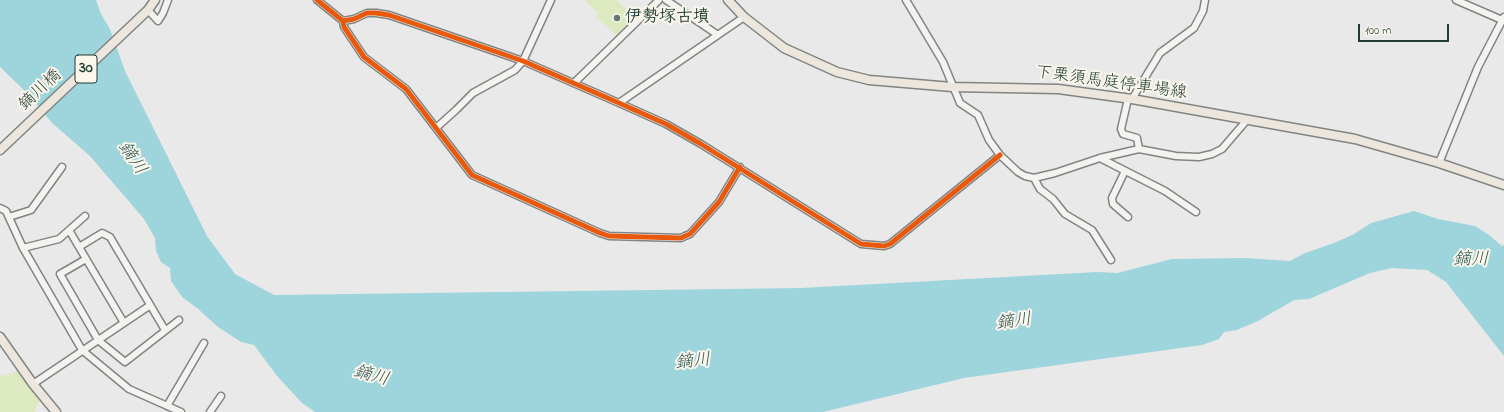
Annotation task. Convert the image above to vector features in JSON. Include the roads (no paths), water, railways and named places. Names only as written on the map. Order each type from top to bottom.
[{"type":"main road","name":"30","points":[[147,11],[154,0]]},
{"type":"main road","name":"下栗須馬庭停車場線","points":[[728,0],[744,17],[784,48],[837,72],[869,80],[952,86],[1042,88],[1130,99],[1246,121],[1355,139],[1439,163],[1504,185]]},
{"type":"main road","name":"鏑川橋","points":[[0,150],[147,11]]},
{"type":"main road","points":[[0,337],[33,384],[56,412]]},
{"type":"street","points":[[147,11],[158,21],[168,0]]},
{"type":"street","points":[[317,0],[343,21],[344,27],[364,57],[406,89],[476,178],[609,236],[681,238],[690,234],[719,202],[740,167]]},
{"type":"street","points":[[436,128],[473,93],[515,70],[523,61],[551,0]]},
{"type":"street","points":[[574,83],[659,0]]},
{"type":"street","points":[[666,0],[718,35]]},
{"type":"street","points":[[906,0],[943,62],[960,103],[978,115],[989,140],[1000,155],[1018,172],[1034,178],[1066,170],[1122,151],[1140,149],[1176,156],[1200,157],[1212,154],[1222,149],[1246,121]]},
{"type":"street","points":[[1140,149],[1137,138],[1123,134],[1121,129],[1130,99],[1160,53],[1194,28],[1203,11],[1204,0]]},
{"type":"street","points":[[1439,163],[1478,66],[1503,19],[1456,0]]},
{"type":"street","points":[[343,21],[354,19],[367,13],[389,15],[523,61],[666,124],[740,167],[849,238],[861,244],[884,246],[890,244],[1000,155]]},
{"type":"street","points":[[619,103],[744,17]]},
{"type":"street","points":[[1100,158],[1165,191],[1196,212]]},
{"type":"street","points":[[9,217],[31,210],[62,167]]},
{"type":"street","points":[[1125,171],[1112,198],[1113,204],[1128,217]]},
{"type":"street","points":[[1034,178],[1040,189],[1053,199],[1065,214],[1092,230],[1111,260]]},
{"type":"street","points":[[2,211],[9,217],[23,248],[82,350],[129,389],[170,409],[181,412]]},
{"type":"street","points":[[23,248],[59,239],[85,216]]},
{"type":"street","points":[[69,230],[124,323]]},
{"type":"street","points":[[79,247],[102,233],[110,237],[149,306],[165,330]]},
{"type":"street","points":[[86,260],[60,274],[98,340],[125,362],[179,320]]},
{"type":"street","points":[[33,384],[149,306]]},
{"type":"street","points":[[170,409],[204,343]]},
{"type":"street","points":[[210,412],[221,396]]},
{"type":"water","name":"鏑川","points":[[0,0],[96,0],[101,14],[110,29],[125,71],[207,236],[235,274],[274,295],[801,288],[1098,272],[1117,273],[1172,259],[1245,258],[1290,261],[1305,253],[1354,234],[1371,223],[1414,211],[1438,219],[1475,226],[1502,246],[1504,245],[1504,356],[1446,282],[1427,270],[1392,268],[1370,273],[1309,299],[1294,300],[1258,321],[1237,330],[1224,332],[1219,339],[1202,345],[964,378],[823,412],[315,412],[302,403],[277,376],[254,345],[241,342],[218,327],[182,297],[171,281],[170,268],[161,262],[156,251],[155,238],[144,219],[90,156],[52,123],[28,94],[0,67]]},
{"type":"place","name":"伊勢塚古墳","points":[[617,18]]}]
